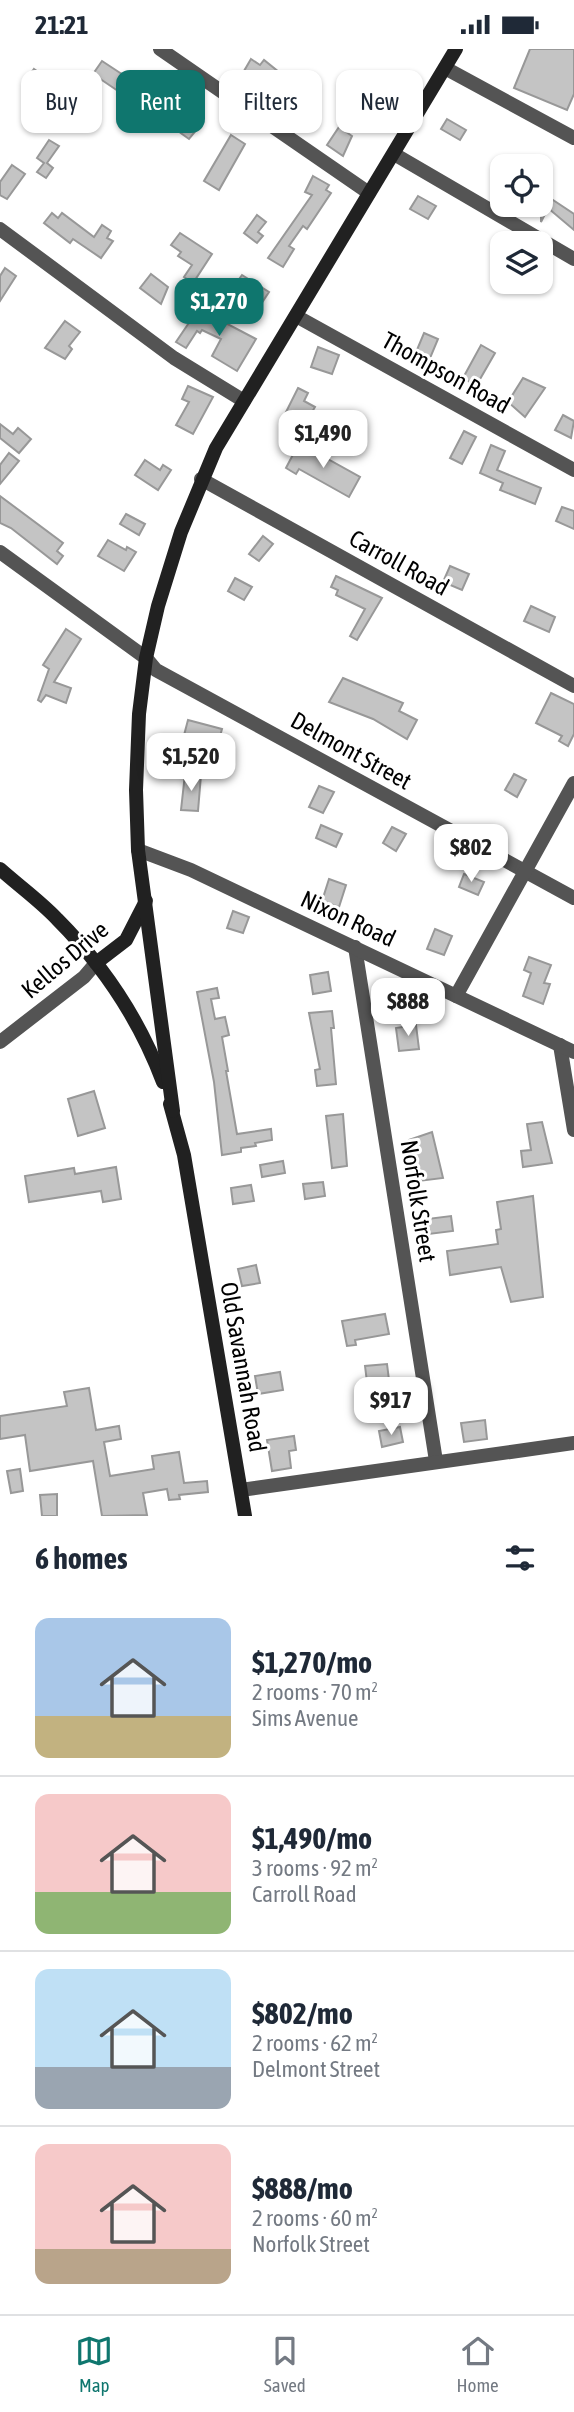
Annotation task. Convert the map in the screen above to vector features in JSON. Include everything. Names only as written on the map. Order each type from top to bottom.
[{"type":"main road","points":[[173,1111],[138,850],[137,748],[146,658],[170,563],[201,479],[244,401],[456,49]]},
{"type":"main road","points":[[0,869],[57,919],[116,990],[147,1044],[173,1111]]},
{"type":"main road","name":"Kellos Drive","points":[[96,963],[126,940],[146,901]]},
{"type":"main road","name":"Old Savannah Road","points":[[173,1111],[184,1155],[246,1516]]},
{"type":"street","points":[[160,49],[369,193]]},
{"type":"street","points":[[445,68],[574,138]]},
{"type":"street","points":[[394,154],[574,259]]},
{"type":"street","points":[[0,229],[174,358],[244,401]]},
{"type":"street","name":"Thompson Road","points":[[296,316],[574,470]]},
{"type":"street","name":"Carroll Road","points":[[201,479],[574,686]]},
{"type":"street","name":"Delmont Street","points":[[0,552],[146,658],[156,670],[574,898]]},
{"type":"street","points":[[456,996],[574,783]]},
{"type":"street","name":"Nixon Road","points":[[138,850],[191,870],[574,1052]]},
{"type":"street","name":"Norfolk Street","points":[[355,947],[436,1461]]},
{"type":"street","name":"Kellos Drive","points":[[0,1042],[84,977],[96,963]]},
{"type":"street","points":[[560,1045],[574,1130]]},
{"type":"street","points":[[241,1490],[574,1443]]},
{"type":"building","points":[[530,49],[574,49],[574,94],[567,110],[514,88]]},
{"type":"building","points":[[251,59],[260,65],[264,60],[276,70],[245,70]]},
{"type":"building","points":[[102,61],[116,70],[116,90],[102,80],[102,70],[96,70]]},
{"type":"building","points":[[447,119],[466,130],[460,140],[441,129]]},
{"type":"building","points":[[336,132],[352,136],[343,156],[327,145]]},
{"type":"building","points":[[181,133],[194,133],[189,139]]},
{"type":"building","points":[[231,135],[245,144],[219,190],[204,181]]},
{"type":"building","points":[[49,140],[59,146],[47,163],[53,168],[46,178],[37,172],[44,163],[37,158]]},
{"type":"building","points":[[12,165],[25,174],[7,199],[0,195],[0,182]]},
{"type":"building","points":[[313,176],[329,185],[326,190],[331,193],[307,229],[303,226],[289,246],[294,249],[283,267],[268,258],[312,195],[305,192]]},
{"type":"building","points":[[418,196],[436,206],[428,219],[410,209]]},
{"type":"building","points":[[553,200],[574,214],[574,230],[553,212]]},
{"type":"building","points":[[52,213],[58,218],[62,213],[94,237],[102,225],[111,231],[107,238],[113,241],[101,258],[73,239],[70,243],[44,223]]},
{"type":"building","points":[[257,215],[266,222],[258,232],[263,236],[257,243],[244,233]]},
{"type":"building","points":[[180,233],[212,254],[193,283],[184,277],[192,265],[178,256],[181,252],[171,245]]},
{"type":"building","points":[[5,268],[16,276],[0,301],[0,276]]},
{"type":"building","points":[[151,274],[168,287],[161,304],[140,288]]},
{"type":"building","points":[[242,275],[269,292],[259,307],[232,289]]},
{"type":"building","points":[[201,305],[214,313],[212,316],[256,339],[237,371],[212,356],[221,339],[202,330],[200,333],[197,331],[186,348],[176,342]]},
{"type":"building","points":[[65,321],[80,332],[69,346],[72,349],[65,359],[45,348]]},
{"type":"building","points":[[424,333],[438,339],[428,363],[414,357]]},
{"type":"building","points":[[481,345],[495,353],[476,386],[463,378]]},
{"type":"building","points":[[318,347],[339,355],[332,374],[311,367]]},
{"type":"building","points":[[523,378],[545,388],[525,417],[508,402]]},
{"type":"building","points":[[188,386],[213,397],[193,434],[176,425],[189,402],[182,399]]},
{"type":"building","points":[[298,388],[308,393],[304,401],[315,407],[305,424],[285,414]]},
{"type":"building","points":[[563,415],[574,421],[571,438],[555,430]]},
{"type":"building","points":[[0,424],[13,434],[18,428],[31,439],[19,453],[0,438]]},
{"type":"building","points":[[464,431],[476,437],[462,464],[450,458]]},
{"type":"building","points":[[299,443],[360,477],[349,497],[299,469],[296,474],[286,468]]},
{"type":"building","points":[[491,445],[505,451],[497,470],[541,488],[535,504],[500,490],[503,483],[480,473]]},
{"type":"building","points":[[9,453],[19,461],[0,484],[0,465]]},
{"type":"building","points":[[145,460],[160,470],[163,465],[171,470],[158,490],[135,475]]},
{"type":"building","points":[[0,496],[63,543],[57,551],[63,556],[57,564],[11,528],[0,523]]},
{"type":"building","points":[[562,507],[574,511],[574,529],[556,521]]},
{"type":"building","points":[[126,514],[145,524],[139,535],[120,524]]},
{"type":"building","points":[[263,536],[273,544],[259,561],[249,554]]},
{"type":"building","points":[[108,540],[126,550],[127,547],[136,552],[124,571],[98,556]]},
{"type":"building","points":[[450,566],[469,574],[462,590],[443,582]]},
{"type":"building","points":[[336,576],[382,598],[357,640],[350,636],[365,609],[336,595],[338,590],[331,587]]},
{"type":"building","points":[[235,578],[252,587],[244,600],[228,591]]},
{"type":"building","points":[[531,606],[555,617],[549,632],[524,621]]},
{"type":"building","points":[[66,629],[81,639],[54,682],[71,688],[66,703],[46,695],[41,702],[38,700],[49,669],[43,665]]},
{"type":"building","points":[[343,678],[403,703],[399,711],[417,720],[407,739],[373,719],[329,702]]},
{"type":"building","points":[[551,693],[574,704],[574,734],[568,746],[559,741],[562,736],[536,723]]},
{"type":"building","points":[[188,720],[222,729],[217,747],[183,739]]},
{"type":"building","points":[[185,774],[201,775],[198,811],[181,810]]},
{"type":"building","points":[[514,774],[526,780],[517,797],[505,790]]},
{"type":"building","points":[[319,786],[334,792],[323,813],[309,807]]},
{"type":"building","points":[[321,825],[342,834],[336,847],[316,838]]},
{"type":"building","points":[[392,827],[406,834],[396,851],[383,843]]},
{"type":"building","points":[[464,874],[484,882],[478,895],[459,887]]},
{"type":"building","points":[[329,879],[346,885],[339,907],[322,901]]},
{"type":"building","points":[[233,911],[249,917],[243,933],[227,928]]},
{"type":"building","points":[[435,929],[452,936],[444,955],[427,949]]},
{"type":"building","points":[[529,957],[551,965],[544,983],[550,984],[543,1004],[523,996],[531,973],[524,970]]},
{"type":"building","points":[[328,972],[331,991],[313,994],[310,975]]},
{"type":"building","points":[[217,988],[219,998],[211,999],[215,1019],[225,1017],[229,1035],[222,1037],[237,1134],[271,1129],[272,1140],[241,1148],[241,1152],[222,1155],[214,1082],[197,992]]},
{"type":"building","points":[[332,1011],[336,1084],[317,1086],[315,1070],[320,1069],[309,1013]]},
{"type":"building","points":[[416,1025],[419,1049],[399,1051],[396,1028]]},
{"type":"building","points":[[94,1091],[105,1128],[78,1136],[68,1099]]},
{"type":"building","points":[[343,1114],[347,1166],[332,1168],[326,1116]]},
{"type":"building","points":[[542,1122],[552,1163],[523,1167],[521,1151],[531,1150],[527,1124]]},
{"type":"building","points":[[432,1132],[443,1178],[419,1181],[416,1157],[412,1157],[409,1140]]},
{"type":"building","points":[[283,1161],[285,1173],[262,1177],[260,1165]]},
{"type":"building","points":[[116,1167],[121,1199],[103,1202],[101,1191],[29,1202],[25,1176],[74,1168],[75,1174]]},
{"type":"building","points":[[323,1182],[325,1196],[305,1199],[303,1184]]},
{"type":"building","points":[[251,1185],[254,1201],[233,1204],[231,1188]]},
{"type":"building","points":[[533,1196],[543,1297],[511,1302],[501,1267],[450,1275],[447,1251],[498,1244],[496,1230],[501,1229],[497,1202]]},
{"type":"building","points":[[451,1216],[453,1231],[429,1234],[427,1219]]},
{"type":"building","points":[[256,1265],[260,1283],[242,1286],[238,1269]]},
{"type":"building","points":[[385,1314],[389,1334],[355,1340],[356,1345],[347,1346],[342,1321]]},
{"type":"building","points":[[387,1364],[389,1380],[367,1382],[365,1366]]},
{"type":"building","points":[[280,1372],[283,1390],[258,1394],[255,1376]]},
{"type":"building","points":[[89,1388],[96,1430],[119,1426],[121,1439],[104,1442],[110,1476],[154,1469],[152,1456],[179,1452],[184,1483],[207,1481],[208,1492],[179,1495],[180,1499],[169,1500],[167,1489],[143,1493],[147,1515],[102,1516],[93,1461],[30,1471],[25,1435],[0,1439],[0,1416],[67,1406],[64,1392]]},
{"type":"building","points":[[485,1420],[487,1439],[464,1442],[461,1423]]},
{"type":"building","points":[[400,1427],[403,1442],[382,1447],[379,1431]]},
{"type":"building","points":[[294,1436],[296,1450],[289,1451],[291,1468],[272,1471],[267,1440]]},
{"type":"building","points":[[20,1469],[23,1491],[11,1493],[7,1471]]},
{"type":"building","points":[[57,1494],[57,1516],[42,1516],[40,1495]]}]
